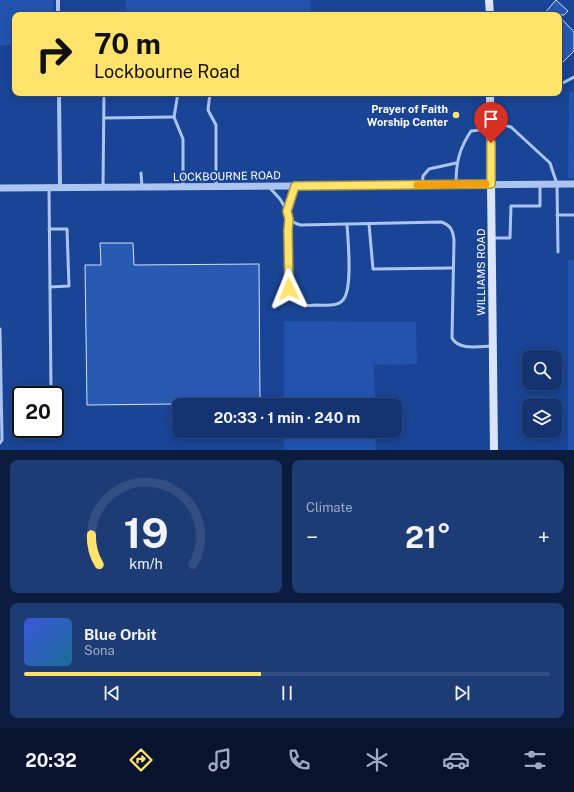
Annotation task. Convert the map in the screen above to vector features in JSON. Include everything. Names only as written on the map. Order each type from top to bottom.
[{"type":"main road","points":[[489,0],[490,12]]},
{"type":"main road","name":"WILLIAMS ROAD","points":[[490,96],[494,450]]},
{"type":"street","points":[[58,0],[58,12]]},
{"type":"street","points":[[59,96],[60,188]]},
{"type":"street","name":"LOCKBOURNE ROAD","points":[[0,188],[574,184]]},
{"type":"lane","points":[[562,83],[574,77]]},
{"type":"lane","points":[[103,188],[104,96]]},
{"type":"lane","points":[[178,96],[174,117],[183,139],[183,187]]},
{"type":"lane","points":[[210,96],[208,110],[216,125],[216,186]]},
{"type":"lane","points":[[104,118],[174,117]]},
{"type":"lane","points":[[456,185],[456,163],[471,131],[491,126],[511,127],[550,162],[557,184],[558,252]]},
{"type":"lane","points":[[422,185],[423,176],[429,169],[456,163]]},
{"type":"lane","points":[[141,173],[142,188]]},
{"type":"lane","points":[[492,238],[510,238],[511,206],[540,206],[540,184]]},
{"type":"lane","points":[[268,186],[280,199],[287,211],[289,219],[289,289],[293,299],[303,306],[335,305],[344,299],[349,283],[348,224]]},
{"type":"lane","points":[[287,211],[295,186]]},
{"type":"lane","points":[[50,188],[49,230],[51,386]]},
{"type":"lane","points":[[557,215],[574,215]]},
{"type":"lane","points":[[289,219],[293,223],[302,225],[441,222],[447,224],[450,227],[454,240],[452,325],[454,342],[460,346],[493,346]]},
{"type":"lane","points":[[369,224],[373,269],[453,268]]},
{"type":"lane","points":[[49,230],[67,229],[69,286],[50,287]]},
{"type":"lane","points":[[0,329],[2,440],[0,443]]},
{"type":"shaded area","points":[[0,0],[53,0],[53,12],[12,12],[12,45],[0,45]]},
{"type":"shaded area","points":[[126,0],[311,0],[310,12],[126,12]]},
{"type":"shaded area","points":[[569,92],[574,92],[574,178],[568,178]]},
{"type":"shaded area","points":[[568,260],[574,260],[574,450],[568,450]]},
{"type":"shaded area","points":[[284,321],[416,322],[417,364],[374,365],[375,398],[284,398]]},
{"type":"shaded area","points":[[284,438],[375,438],[376,450],[284,450]]},
{"type":"building","points":[[556,0],[568,11],[564,15],[562,15],[562,12],[546,12]]},
{"type":"building","points":[[562,19],[574,32],[574,51],[562,63]]},
{"type":"building","points":[[100,243],[133,243],[134,265],[259,264],[260,398],[172,398],[172,404],[87,405],[85,265],[101,265]]},
{"type":"slow traffic","points":[[417,185],[486,184]]},
{"type":"place","name":"Prayer of Faith Worship Center","points":[[456,115]]},
{"type":"route","points":[[289,289],[289,219],[287,211],[295,186],[491,184],[491,143]]}]
